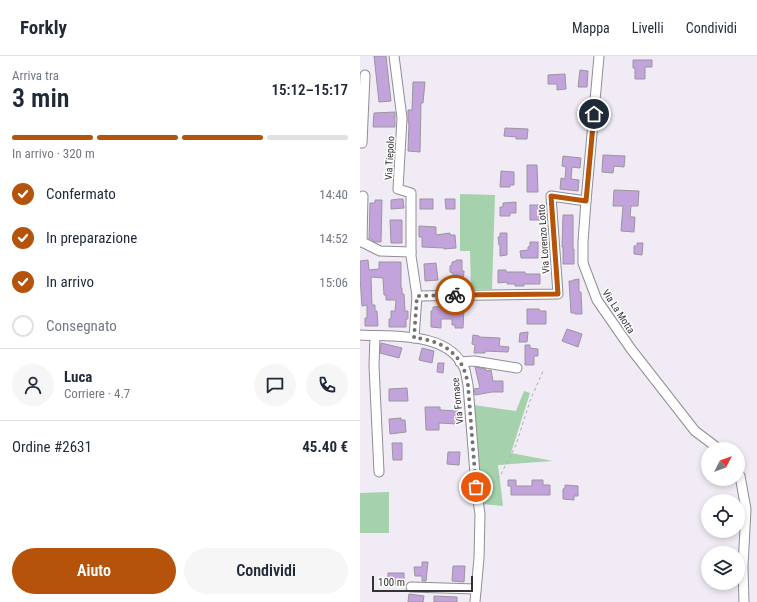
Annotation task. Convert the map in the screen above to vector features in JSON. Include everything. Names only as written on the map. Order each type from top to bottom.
[{"type":"street","name":"Via Tiepolo","points":[[394,56],[402,118],[398,189],[411,193],[411,252],[417,296],[414,338]]},
{"type":"street","name":"Via La Motta","points":[[599,56],[586,201],[583,263],[597,300],[694,431],[709,442]]},
{"type":"street","points":[[360,143],[362,143],[365,75]]},
{"type":"street","points":[[363,196],[361,242],[380,251],[411,252]]},
{"type":"street","name":"Via Lorenzo Lotto","points":[[417,296],[558,294],[551,196],[586,201]]},
{"type":"street","name":"Via Fornace","points":[[360,335],[420,338],[434,342],[447,348],[454,354],[464,370],[468,385],[476,487],[480,514],[479,558],[475,602]]},
{"type":"street","points":[[375,336],[378,472]]},
{"type":"street","points":[[460,362],[474,361],[517,368]]},
{"type":"street","points":[[742,486],[746,509],[743,566],[744,602]]},
{"type":"street","points":[[411,587],[476,589]]},
{"type":"path","points":[[478,499],[501,474],[516,445],[530,401],[543,371]]},
{"type":"green space","points":[[460,194],[495,195],[492,289],[471,289],[470,251],[460,251]]},
{"type":"green space","points":[[524,391],[530,393],[511,453],[553,461],[498,465],[503,506],[482,504],[474,405],[516,411]]},
{"type":"green space","points":[[389,492],[389,533],[360,533],[360,493]]},
{"type":"building","points":[[374,56],[386,56],[391,101],[379,102]]},
{"type":"building","points":[[633,60],[652,60],[652,67],[645,67],[645,79],[635,79]]},
{"type":"building","points":[[580,70],[588,71],[587,87],[578,87]]},
{"type":"building","points":[[565,74],[566,89],[557,90],[557,84],[548,84],[548,75]]},
{"type":"building","points":[[413,82],[425,82],[423,103],[421,103],[420,152],[408,151],[408,110],[412,110]]},
{"type":"building","points":[[395,112],[395,127],[373,127],[374,113]]},
{"type":"building","points":[[505,128],[528,129],[527,139],[516,139],[516,137],[504,136]]},
{"type":"building","points":[[603,155],[625,156],[624,167],[614,166],[613,173],[602,172]]},
{"type":"building","points":[[563,156],[581,158],[580,168],[572,167],[571,179],[579,180],[578,191],[560,189],[561,178],[565,179],[566,167],[562,166]]},
{"type":"building","points":[[527,165],[537,165],[538,192],[527,192]]},
{"type":"building","points":[[501,171],[514,172],[514,185],[510,185],[510,187],[500,187]]},
{"type":"building","points":[[614,190],[639,191],[638,206],[631,206],[630,217],[635,217],[634,232],[621,231],[623,206],[613,206]]},
{"type":"building","points":[[403,199],[404,208],[391,209],[391,200]]},
{"type":"building","points":[[420,199],[433,199],[433,209],[420,209]]},
{"type":"building","points":[[445,199],[455,199],[455,209],[446,209]]},
{"type":"building","points":[[375,200],[382,200],[381,242],[375,242],[372,239],[369,239],[370,203],[375,203]]},
{"type":"building","points":[[516,202],[516,213],[510,213],[510,216],[500,216],[500,207],[503,207],[503,203]]},
{"type":"building","points":[[530,205],[543,205],[543,220],[530,220]]},
{"type":"building","points":[[563,215],[573,215],[574,264],[563,264]]},
{"type":"building","points":[[390,220],[402,220],[402,243],[391,243]]},
{"type":"building","points":[[419,226],[436,227],[436,235],[450,233],[450,235],[455,235],[456,248],[444,249],[422,247],[422,237],[419,237]]},
{"type":"building","points":[[500,233],[507,233],[507,255],[500,256],[498,237],[500,237]]},
{"type":"building","points":[[530,242],[538,242],[538,258],[521,258],[520,251],[528,250]]},
{"type":"building","points":[[637,243],[643,243],[642,255],[634,254],[634,246],[637,246]]},
{"type":"building","points":[[368,260],[369,270],[379,269],[379,262],[401,262],[401,288],[402,294],[404,294],[405,311],[408,311],[406,327],[389,327],[391,311],[395,311],[396,300],[386,300],[386,295],[384,295],[383,278],[371,277],[372,305],[375,305],[375,311],[377,311],[378,326],[365,326],[365,318],[367,318],[367,305],[362,306],[360,261]]},
{"type":"building","points":[[462,260],[462,271],[464,271],[463,283],[453,281],[453,273],[450,272],[452,262]]},
{"type":"building","points":[[436,263],[438,280],[425,281],[424,264]]},
{"type":"building","points":[[498,270],[506,270],[506,272],[525,272],[525,274],[540,274],[540,284],[524,284],[524,286],[515,286],[515,284],[507,284],[507,282],[498,283]]},
{"type":"building","points":[[579,279],[582,314],[575,314],[571,313],[569,281]]},
{"type":"building","points":[[433,307],[464,307],[463,328],[455,328],[455,325],[452,325],[452,319],[441,319],[441,328],[431,327],[431,311],[433,310]]},
{"type":"building","points":[[527,309],[539,309],[540,311],[546,311],[546,324],[527,324]]},
{"type":"building","points":[[567,329],[582,334],[578,347],[562,341]]},
{"type":"building","points":[[528,332],[527,342],[519,342],[520,333]]},
{"type":"building","points":[[473,335],[479,337],[500,338],[499,346],[509,347],[508,352],[485,351],[485,353],[474,353],[475,345],[472,344]]},
{"type":"building","points":[[381,343],[402,348],[399,358],[380,353]]},
{"type":"building","points":[[525,345],[530,345],[530,348],[538,349],[538,356],[534,356],[534,365],[525,365]]},
{"type":"building","points":[[422,348],[434,351],[432,363],[419,360]]},
{"type":"building","points":[[438,363],[444,363],[443,373],[437,372]]},
{"type":"building","points":[[475,367],[486,369],[486,371],[491,370],[493,381],[503,381],[503,392],[475,395],[474,389],[480,388]]},
{"type":"building","points":[[407,388],[408,401],[389,401],[389,389]]},
{"type":"building","points":[[425,407],[440,407],[440,410],[458,411],[458,424],[439,423],[439,430],[426,430]]},
{"type":"building","points":[[401,418],[401,420],[405,420],[406,432],[390,434],[389,419]]},
{"type":"building","points":[[392,443],[402,443],[402,460],[393,460]]},
{"type":"building","points":[[448,452],[460,452],[459,465],[447,464]]},
{"type":"building","points":[[508,480],[516,480],[516,486],[532,486],[532,480],[543,480],[543,485],[550,485],[550,495],[511,495],[511,486],[508,486]]},
{"type":"building","points":[[565,485],[578,486],[578,496],[574,496],[574,500],[563,499],[563,489],[565,488]]},
{"type":"building","points":[[422,562],[428,562],[426,581],[422,581],[422,576],[415,576],[414,567],[422,567]]},
{"type":"building","points":[[453,566],[465,566],[464,582],[452,581]]},
{"type":"building","points":[[388,573],[404,573],[404,584],[388,584]]},
{"type":"building","points":[[409,594],[424,596],[423,602],[408,602]]},
{"type":"building","points":[[434,596],[457,597],[457,602],[434,602]]},
{"type":"way so far","points":[[455,295],[417,296],[414,338],[434,342],[447,348],[454,354],[464,370],[468,385],[476,487]]},
{"type":"route","points":[[455,295],[558,294],[551,196],[586,201],[594,114]]}]
